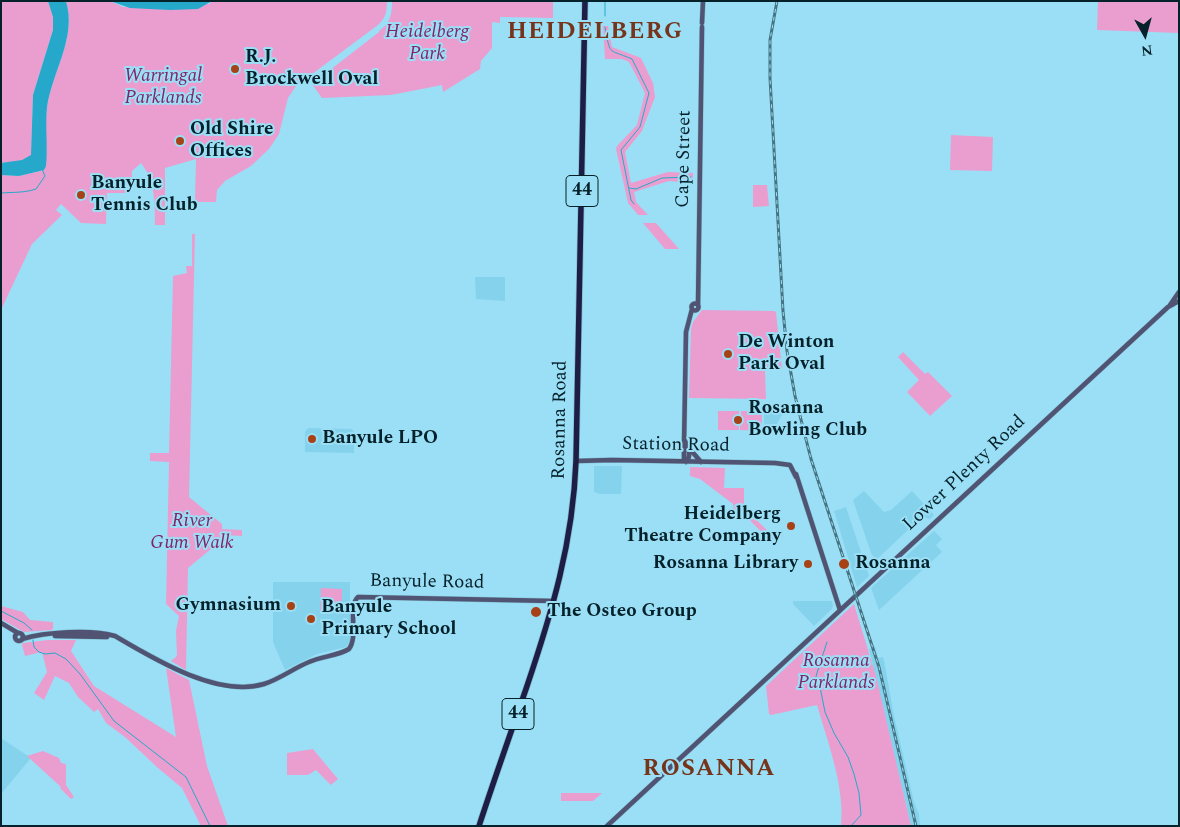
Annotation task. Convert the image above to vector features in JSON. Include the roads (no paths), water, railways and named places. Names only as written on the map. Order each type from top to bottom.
[{"type":"highway","name":"Rosanna Road","points":[[479,826],[547,628],[568,541],[574,496],[585,1]]},
{"type":"street","name":"Cape Street","points":[[686,462],[684,457],[684,440],[686,332],[696,307],[697,292],[703,1]]},
{"type":"street","name":"Lower Plenty Road","points":[[606,826],[1168,307],[1178,293]]},
{"type":"street","name":"Lower Plenty Road","points":[[1168,307],[1179,301]]},
{"type":"street","points":[[684,440],[701,462]]},
{"type":"street","points":[[686,462],[689,457],[687,445]]},
{"type":"street","name":"Station Road","points":[[576,461],[775,463],[792,466],[840,610]]},
{"type":"street","name":"Banyule Road","points":[[2,624],[23,636],[22,639],[33,636],[70,633],[101,633],[114,636],[193,677],[217,684],[256,686],[311,661],[349,649],[353,641],[354,603],[358,598],[554,601]]},
{"type":"street","name":"Banyule Road","points":[[18,634],[33,636],[104,636],[122,640]]},
{"type":"street","points":[[58,635],[76,636]]},
{"type":"waterway","points":[[605,1],[605,16]]},
{"type":"waterway","points":[[605,27],[609,47],[614,52],[632,59],[649,93],[640,127],[621,150],[631,200],[634,204]]},
{"type":"waterway","points":[[1,193],[23,192],[36,189],[45,176],[42,169]]},
{"type":"waterway","points":[[629,188],[636,189],[662,178],[691,177]]},
{"type":"waterway","points":[[1,611],[24,623],[32,630]]},
{"type":"waterway","points":[[33,640],[34,647],[39,652],[45,654],[55,653],[66,659],[80,674],[114,721],[186,777],[210,826]]},
{"type":"waterway","points":[[827,642],[816,676],[825,712],[834,733],[848,757],[859,793],[861,815],[851,826]]},
{"type":"railway","points":[[777,1],[770,40],[770,78],[783,311],[787,351],[795,396],[811,459],[879,667],[916,826]]},
{"type":"place","name":"R.J. Brockwell Oval","points":[[235,69]]},
{"type":"place","name":"Old Shire Offices","points":[[180,141]]},
{"type":"place","name":"Banyule Tennis Club","points":[[81,195]]},
{"type":"place","name":"De Winton Park Oval","points":[[728,354]]},
{"type":"place","name":"Rosanna Bowling Club","points":[[738,420]]},
{"type":"place","name":"Banyule LPO","points":[[312,439]]},
{"type":"place","name":"Heidelberg Theatre Company","points":[[791,526]]},
{"type":"place","name":"Rosanna Library","points":[[808,564]]},
{"type":"place","name":"Rosanna","points":[[844,564]]},
{"type":"place","name":"Gymnasium","points":[[291,606]]},
{"type":"place","name":"The Osteo Group","points":[[536,612]]},
{"type":"place","name":"Banyule Primary School","points":[[311,619]]},
{"type":"district","name":"HEIDELBERG","points":[[595,33]]},
{"type":"district","name":"ROSANNA","points":[[709,770]]},
{"type":"park label","name":"Heidelberg Park","points":[[427,44]]},
{"type":"park label","name":"Warringal Parklands","points":[[163,88]]},
{"type":"park label","name":"River Gum Walk","points":[[192,533]]},
{"type":"park label","name":"Rosanna Parklands","points":[[836,673]]}]
